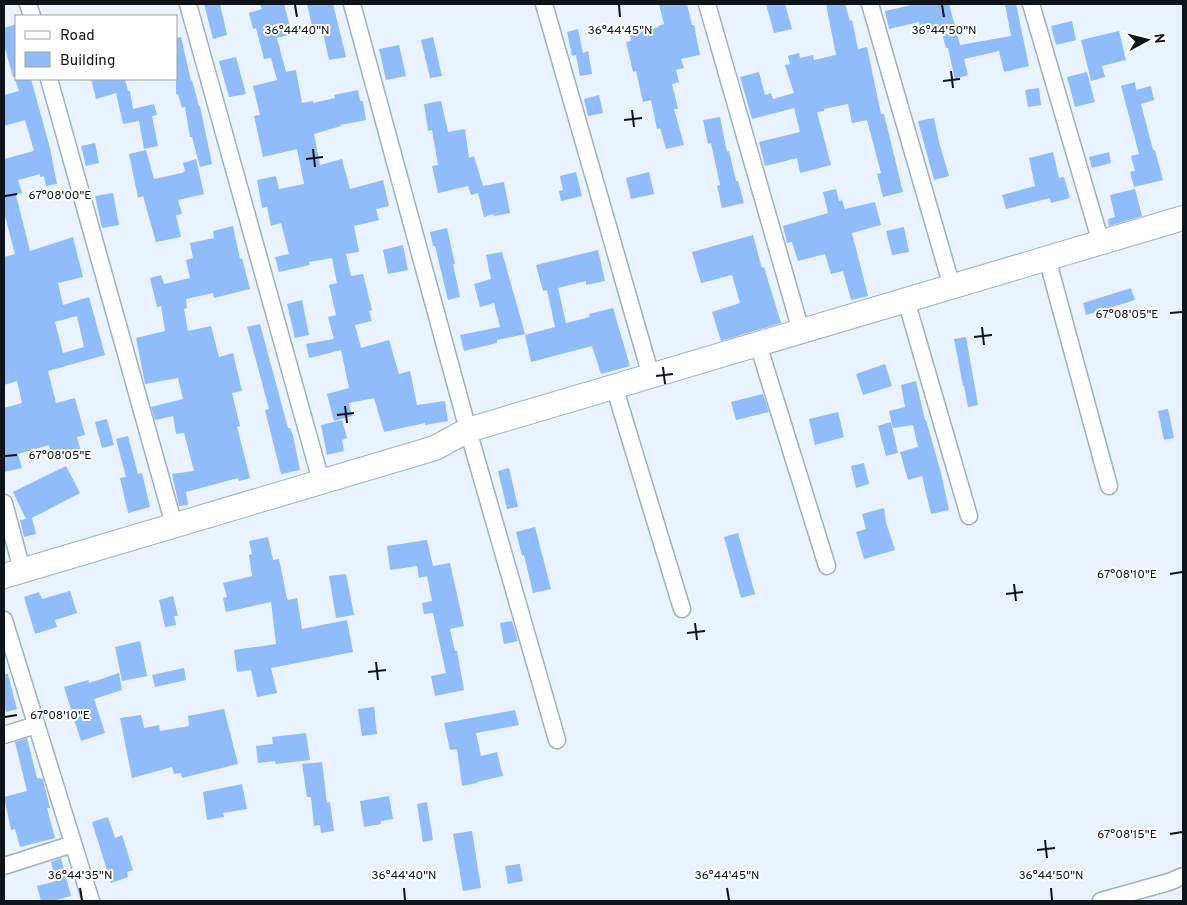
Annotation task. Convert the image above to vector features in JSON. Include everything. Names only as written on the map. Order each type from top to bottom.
[{"type":"street","points":[[188,4],[321,481]]},
{"type":"street","points":[[352,4],[468,430],[558,740]]},
{"type":"street","points":[[544,4],[651,376]]},
{"type":"street","points":[[707,4],[801,331]]},
{"type":"street","points":[[870,4],[952,287]]},
{"type":"street","points":[[1031,4],[1101,243]]},
{"type":"street","points":[[50,80],[174,525]]},
{"type":"street","points":[[4,503],[13,573],[435,448],[468,430],[1183,218]]},
{"type":"street","points":[[1047,258],[1109,486]]},
{"type":"street","points":[[906,300],[969,516]]},
{"type":"street","points":[[758,344],[828,566]]},
{"type":"street","points":[[614,386],[682,609]]},
{"type":"street","points":[[4,620],[90,901]]},
{"type":"street","points":[[4,735],[36,725]]},
{"type":"street","points":[[4,866],[73,844]]},
{"type":"street","points":[[1101,901],[1169,882],[1183,876]]},
{"type":"building","points":[[204,4],[220,4],[227,35],[213,39]]},
{"type":"building","points":[[260,4],[284,4],[292,34],[277,38],[286,72],[296,70],[302,103],[313,101],[313,103],[335,98],[334,95],[358,90],[360,101],[363,101],[366,120],[340,125],[314,134],[320,165],[342,159],[350,189],[383,180],[389,206],[376,209],[379,220],[354,226],[359,252],[346,254],[351,276],[363,274],[372,310],[369,311],[372,321],[355,325],[361,348],[389,340],[399,374],[410,371],[417,405],[445,401],[448,421],[425,425],[425,423],[384,432],[374,398],[349,403],[352,416],[334,421],[327,394],[349,388],[341,350],[309,358],[306,344],[334,339],[328,317],[336,315],[329,285],[337,283],[332,258],[309,262],[310,265],[279,272],[275,257],[289,254],[281,223],[271,226],[267,207],[262,208],[257,180],[276,176],[279,189],[304,184],[297,149],[263,157],[254,116],[260,115],[253,86],[277,80],[271,58],[264,59],[256,28],[253,29],[249,13],[262,9]]},
{"type":"building","points":[[307,4],[333,4],[346,57],[329,60],[322,28],[313,30]]},
{"type":"building","points":[[659,4],[687,4],[692,25],[694,25],[700,55],[681,59],[684,68],[676,70],[679,82],[672,84],[678,109],[674,109],[684,145],[666,149],[660,128],[657,129],[651,100],[643,102],[636,71],[633,72],[626,42],[631,41],[630,34],[664,24]]},
{"type":"building","points":[[766,4],[785,4],[792,29],[774,33]]},
{"type":"building","points":[[826,4],[845,4],[850,21],[852,20],[858,49],[867,47],[881,114],[884,114],[903,192],[883,197],[877,174],[881,173],[867,120],[852,123],[848,104],[817,112],[831,165],[800,173],[797,158],[765,166],[759,142],[800,132],[794,108],[752,119],[740,77],[759,72],[765,95],[771,93],[773,99],[794,93],[785,65],[790,64],[788,56],[799,53],[800,58],[813,55],[814,60],[836,55]]},
{"type":"building","points":[[916,4],[949,4],[960,45],[1011,36],[1005,4],[1016,4],[1029,66],[1004,72],[999,51],[964,59],[968,75],[955,79],[948,48],[946,48],[941,30],[922,34],[919,22],[889,29],[885,11]]},
{"type":"building","points":[[1072,21],[1076,40],[1056,45],[1051,26]]},
{"type":"building","points":[[15,24],[15,77],[13,77],[4,45],[4,28]]},
{"type":"building","points":[[578,29],[583,53],[588,51],[592,74],[580,76],[576,55],[572,56],[567,32]]},
{"type":"building","points":[[1119,31],[1126,60],[1102,66],[1105,77],[1091,81],[1081,40]]},
{"type":"building","points":[[181,37],[191,81],[200,106],[212,164],[200,167],[192,137],[190,137],[185,107],[182,108],[178,94],[176,94],[176,80],[178,80],[178,38]]},
{"type":"building","points":[[433,37],[442,76],[430,78],[421,40]]},
{"type":"building","points":[[399,45],[406,76],[386,80],[379,49]]},
{"type":"building","points":[[236,57],[246,94],[229,97],[219,61]]},
{"type":"building","points":[[1087,72],[1095,102],[1075,107],[1067,77]]},
{"type":"building","points":[[15,80],[31,80],[50,148],[57,184],[46,186],[44,176],[40,177],[40,174],[18,180],[22,193],[16,195],[30,251],[73,237],[83,277],[58,283],[63,305],[89,297],[105,355],[48,371],[56,403],[75,398],[85,435],[77,437],[81,452],[53,459],[49,445],[18,454],[22,468],[4,472],[4,408],[22,403],[17,381],[4,385],[4,257],[15,254],[4,212],[4,159],[34,151],[25,120],[4,126],[4,95],[19,91]],"holes":[[[77,316],[84,347],[63,353],[55,322]]]},
{"type":"building","points":[[91,80],[125,80],[128,91],[130,91],[133,109],[154,104],[157,115],[152,116],[158,146],[144,149],[139,121],[123,124],[116,93],[96,99]]},
{"type":"building","points":[[1135,82],[1136,90],[1151,86],[1154,100],[1141,104],[1163,180],[1134,187],[1130,172],[1135,171],[1131,156],[1139,154],[1121,86]]},
{"type":"building","points":[[1039,88],[1041,105],[1028,107],[1025,90]]},
{"type":"building","points":[[599,95],[603,113],[588,116],[584,99]]},
{"type":"building","points":[[441,101],[448,132],[465,129],[469,158],[474,156],[483,186],[504,182],[510,213],[494,216],[493,214],[484,217],[478,193],[471,195],[468,186],[438,193],[432,166],[438,165],[432,130],[428,131],[424,104]]},
{"type":"building","points":[[720,117],[727,152],[729,151],[736,181],[738,181],[744,203],[722,208],[717,186],[720,185],[711,143],[708,144],[703,120]]},
{"type":"building","points":[[934,118],[949,176],[934,180],[918,121]]},
{"type":"building","points":[[95,143],[99,163],[86,166],[81,146]]},
{"type":"building","points":[[146,150],[154,179],[182,173],[185,171],[183,163],[196,159],[204,194],[178,200],[182,214],[176,215],[181,237],[156,242],[143,196],[138,198],[129,154]]},
{"type":"building","points":[[1053,152],[1059,178],[1064,177],[1070,198],[1051,203],[1050,198],[1006,209],[1002,195],[1035,186],[1029,158]]},
{"type":"building","points":[[1109,152],[1111,163],[1092,168],[1089,157]]},
{"type":"building","points":[[576,172],[582,196],[561,201],[559,191],[563,190],[560,176]]},
{"type":"building","points":[[649,172],[654,194],[631,199],[626,178]]},
{"type":"building","points":[[836,189],[839,201],[842,200],[845,209],[875,202],[881,225],[852,233],[868,296],[851,300],[843,271],[831,274],[825,254],[798,261],[792,242],[787,243],[783,226],[828,213],[823,192]]},
{"type":"building","points":[[1135,189],[1142,216],[1109,226],[1108,219],[1115,217],[1110,195]]},
{"type":"building","points":[[113,193],[119,225],[102,228],[95,196]]},
{"type":"building","points":[[233,226],[240,259],[242,258],[250,289],[214,298],[213,293],[186,299],[187,308],[184,309],[188,331],[211,326],[219,357],[233,353],[242,391],[232,393],[240,426],[237,427],[250,478],[239,481],[238,478],[186,492],[188,505],[179,506],[172,474],[194,471],[184,433],[176,434],[173,416],[155,420],[151,407],[183,399],[178,378],[145,384],[136,338],[165,331],[161,306],[157,307],[150,278],[161,275],[164,284],[190,278],[186,260],[193,258],[190,243],[214,238],[213,231]]},
{"type":"building","points":[[904,227],[909,252],[892,255],[886,231]]},
{"type":"building","points":[[447,228],[460,297],[448,300],[430,232]]},
{"type":"building","points":[[753,235],[781,323],[721,341],[712,312],[740,303],[732,275],[701,283],[692,252]]},
{"type":"building","points":[[403,245],[408,270],[388,274],[383,250]]},
{"type":"building","points":[[598,250],[605,281],[586,285],[586,281],[558,288],[566,323],[590,317],[589,314],[613,308],[630,366],[601,374],[592,346],[531,362],[525,335],[555,327],[547,290],[543,291],[536,265]]},
{"type":"building","points":[[502,252],[525,334],[497,340],[497,343],[464,351],[460,335],[500,327],[494,303],[480,307],[474,284],[491,279],[486,255]]},
{"type":"building","points":[[1131,288],[1135,300],[1086,315],[1083,303]]},
{"type":"building","points":[[302,300],[309,335],[295,338],[287,304]]},
{"type":"building","points":[[260,324],[288,428],[290,428],[293,435],[300,470],[281,474],[265,410],[269,409],[247,327]]},
{"type":"building","points":[[966,337],[978,405],[968,407],[954,339]]},
{"type":"building","points":[[885,364],[892,386],[863,395],[856,374]]},
{"type":"building","points":[[916,381],[949,510],[931,514],[922,476],[908,480],[900,452],[918,447],[913,425],[893,428],[889,411],[905,407],[901,385]]},
{"type":"building","points":[[763,394],[769,412],[736,420],[731,402]]},
{"type":"building","points":[[1168,409],[1174,438],[1164,440],[1158,411]]},
{"type":"building","points":[[838,412],[844,437],[815,445],[809,419]]},
{"type":"building","points":[[107,419],[114,445],[102,448],[95,422]]},
{"type":"building","points":[[342,420],[347,438],[342,440],[344,451],[327,455],[321,425]]},
{"type":"building","points":[[891,422],[898,453],[886,456],[878,426]]},
{"type":"building","points":[[128,436],[138,474],[142,473],[150,507],[128,513],[120,478],[126,477],[116,439]]},
{"type":"building","points":[[864,463],[869,484],[856,488],[851,466]]},
{"type":"building","points":[[66,466],[80,493],[32,518],[36,534],[24,537],[20,520],[26,519],[13,492]]},
{"type":"building","points":[[509,468],[518,507],[507,509],[498,471]]},
{"type":"building","points":[[884,508],[886,522],[895,550],[864,559],[856,532],[866,529],[862,514]]},
{"type":"building","points":[[535,527],[551,589],[533,593],[524,555],[522,556],[516,532]]},
{"type":"building","points":[[738,533],[755,594],[741,598],[724,537]]},
{"type":"building","points":[[268,537],[273,560],[279,559],[287,598],[288,600],[297,598],[302,629],[347,620],[353,652],[271,668],[277,693],[257,697],[251,670],[237,672],[234,650],[276,644],[271,602],[226,612],[223,598],[227,597],[223,583],[252,576],[249,555],[252,554],[249,541]]},
{"type":"building","points":[[427,540],[433,566],[450,563],[464,626],[450,629],[455,651],[457,651],[464,690],[435,696],[431,676],[446,673],[433,613],[424,614],[422,603],[432,601],[427,576],[419,578],[417,566],[390,570],[387,546]]},
{"type":"building","points":[[346,574],[354,615],[336,618],[329,576]]},
{"type":"building","points":[[70,591],[77,613],[55,620],[57,627],[35,634],[24,597],[39,592],[42,599]]},
{"type":"building","points":[[173,596],[178,616],[174,616],[176,625],[165,627],[159,600]]},
{"type":"building","points":[[512,621],[518,641],[504,644],[500,623]]},
{"type":"building","points":[[140,641],[147,676],[122,681],[115,647]]},
{"type":"building","points":[[184,668],[186,680],[155,687],[152,675]]},
{"type":"building","points":[[119,673],[122,690],[94,699],[105,733],[81,741],[64,687],[88,680],[89,683]]},
{"type":"building","points":[[4,674],[8,674],[17,709],[6,712],[4,704]]},
{"type":"building","points":[[374,707],[377,734],[362,736],[358,709]]},
{"type":"building","points":[[224,709],[238,764],[182,778],[181,773],[174,774],[172,767],[132,778],[120,718],[141,715],[144,728],[159,725],[160,731],[189,726],[188,716]]},
{"type":"building","points":[[515,710],[519,725],[476,733],[481,756],[497,752],[503,776],[462,786],[457,749],[450,750],[444,723]]},
{"type":"building","points":[[306,733],[310,760],[276,764],[275,761],[258,763],[256,746],[273,744],[272,737]]},
{"type":"building","points":[[27,738],[37,778],[43,779],[50,808],[47,808],[55,838],[20,847],[15,829],[11,830],[4,797],[27,791],[15,742]]},
{"type":"building","points":[[322,762],[327,803],[330,802],[334,831],[321,833],[320,825],[314,826],[311,797],[307,797],[302,764]]},
{"type":"building","points":[[242,784],[247,809],[223,813],[224,817],[207,820],[203,792]]},
{"type":"building","points":[[389,796],[393,819],[381,821],[381,824],[364,827],[360,801]]},
{"type":"building","points":[[427,802],[433,840],[423,842],[417,804]]},
{"type":"building","points":[[108,817],[115,838],[122,835],[133,870],[127,872],[128,877],[111,883],[92,822]]},
{"type":"building","points":[[472,831],[481,888],[463,891],[453,834]]},
{"type":"building","points":[[61,858],[71,896],[52,901],[41,901],[37,886],[56,881],[51,862]]},
{"type":"building","points":[[520,864],[523,881],[508,884],[505,866]]}]
